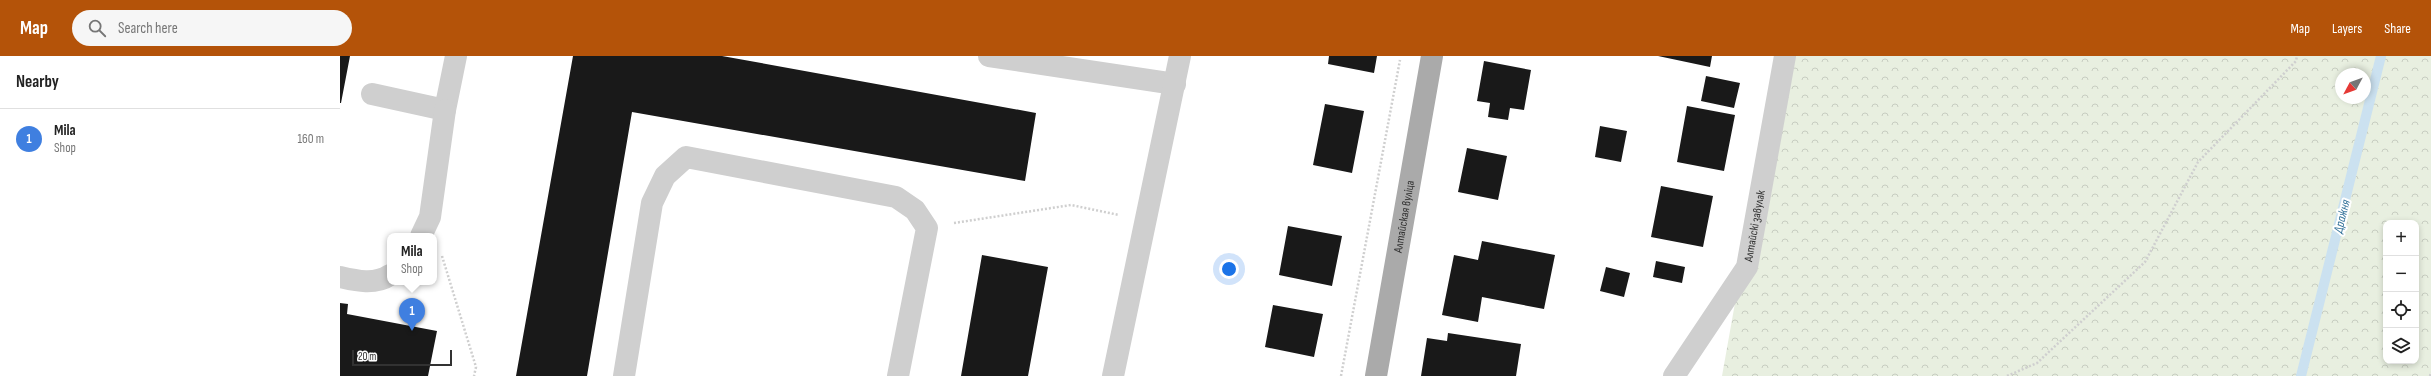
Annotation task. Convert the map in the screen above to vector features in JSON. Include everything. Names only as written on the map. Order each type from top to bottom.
[{"type":"main road","name":"Алтайская вуліца","points":[[1376,376],[1432,56]]},
{"type":"street","points":[[426,227],[445,110],[456,56]]},
{"type":"street","points":[[989,56],[1038,60],[1175,84]]},
{"type":"street","points":[[1113,376],[1180,56]]},
{"type":"street","name":"Алтайскі завулак","points":[[1674,376],[1747,267],[1785,56]]},
{"type":"street","points":[[372,94],[445,110]]},
{"type":"street","points":[[624,376],[652,203],[665,176],[686,157],[896,197],[915,210],[927,228],[898,376]]},
{"type":"street","points":[[340,277],[361,282],[383,280],[387,277]]},
{"type":"path","points":[[1341,376],[1401,56]]},
{"type":"path","points":[[2007,376],[2037,363],[2145,262],[2198,162],[2296,61],[2297,56]]},
{"type":"path","points":[[927,228],[1071,205],[1146,220]]},
{"type":"path","points":[[437,258],[476,367],[474,376]]},
{"type":"path","points":[[2430,376],[2431,372]]},
{"type":"green space","points":[[1779,56],[2431,56],[2431,376],[1722,376]]},
{"type":"building","points":[[340,56],[350,56],[341,103],[340,103]]},
{"type":"building","points":[[573,56],[722,56],[1036,113],[1025,181],[632,112],[587,376],[516,376]]},
{"type":"building","points":[[1329,56],[1377,56],[1374,73],[1328,64]]},
{"type":"building","points":[[1658,56],[1712,56],[1710,67]]},
{"type":"building","points":[[1484,61],[1531,70],[1524,110],[1510,108],[1508,120],[1488,117],[1490,103],[1477,101]]},
{"type":"building","points":[[1706,76],[1740,83],[1734,108],[1701,101]]},
{"type":"building","points":[[1325,104],[1364,111],[1352,173],[1313,165]]},
{"type":"building","points":[[1687,106],[1735,115],[1724,171],[1677,162]]},
{"type":"building","points":[[1600,126],[1627,131],[1621,162],[1595,157]]},
{"type":"building","points":[[1467,148],[1507,156],[1498,200],[1458,192]]},
{"type":"building","points":[[1661,186],[1713,196],[1703,247],[1651,237]]},
{"type":"building","points":[[1288,226],[1342,236],[1332,286],[1279,275]]},
{"type":"building","points":[[1482,241],[1555,255],[1544,309],[1482,297],[1478,322],[1442,315],[1454,255],[1478,260]]},
{"type":"building","points":[[982,255],[1048,267],[1028,376],[961,376]]},
{"type":"building","points":[[1656,261],[1685,267],[1682,283],[1653,277]]},
{"type":"building","points":[[1606,267],[1630,273],[1624,297],[1600,291]]},
{"type":"building","points":[[340,303],[348,304],[347,314],[437,331],[428,376],[340,376]]},
{"type":"building","points":[[1273,305],[1323,314],[1314,357],[1265,347]]},
{"type":"building","points":[[1448,333],[1521,344],[1516,376],[1421,376],[1427,338],[1447,341]]},
{"type":"waterway","name":"Дражня","points":[[2301,376],[2381,56]]},
{"type":"place","name":"Mila","points":[[412,331]]}]
